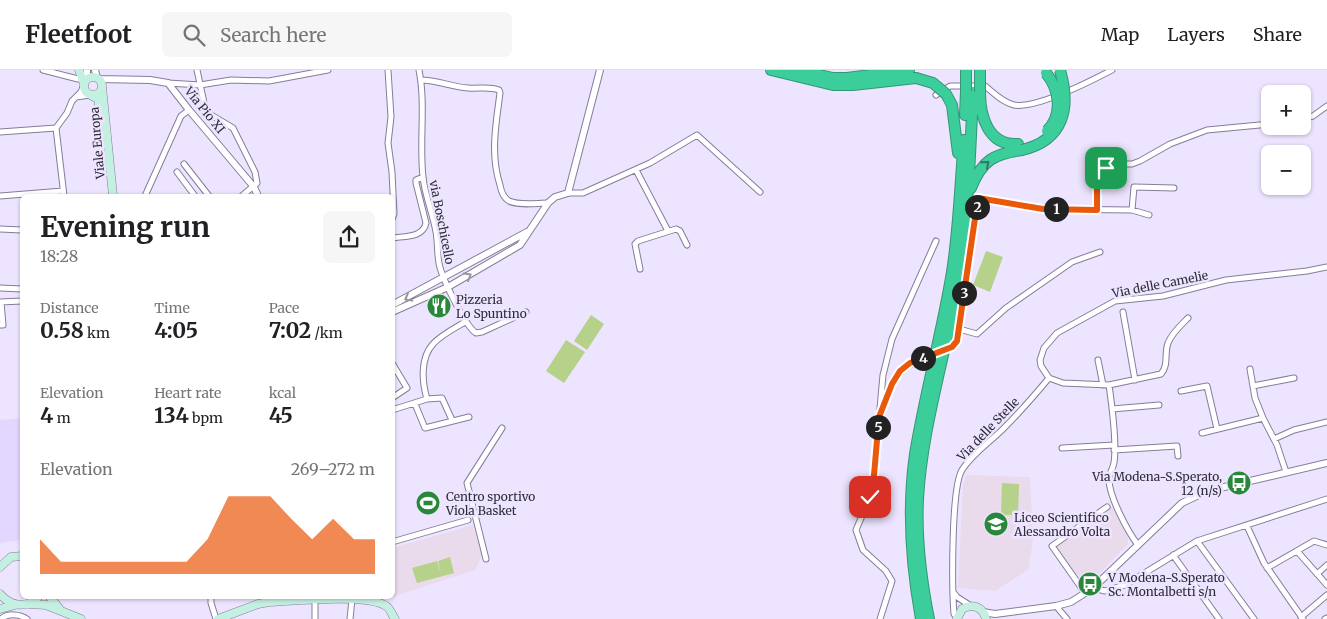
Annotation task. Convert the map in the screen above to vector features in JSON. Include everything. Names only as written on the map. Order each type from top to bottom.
[{"type":"highway","points":[[771,70],[832,85],[853,85],[912,74]]},
{"type":"highway","points":[[795,70],[834,78],[912,74],[933,83],[952,105],[958,150],[957,181],[963,199]]},
{"type":"highway","points":[[966,70],[986,126],[1001,141],[1020,147],[1041,144],[1052,136],[1061,123],[1065,100],[1060,70]]},
{"type":"highway","points":[[973,92],[974,70]]},
{"type":"highway","points":[[929,619],[918,547],[918,499],[923,453],[957,287],[963,199],[965,125],[980,70]]},
{"type":"highway","points":[[921,619],[911,549],[911,498],[915,454],[952,272],[963,199],[985,163],[1034,141],[1043,135],[1053,122],[1058,102],[1052,80],[1044,72]]},
{"type":"main road","points":[[79,70],[84,80],[97,74]]},
{"type":"main road","name":"Viale Europa","points":[[97,74],[102,88],[113,194]]},
{"type":"main road","name":"Viale Europa","points":[[84,80],[85,92],[98,99],[108,194]]},
{"type":"main road","points":[[91,95],[99,93],[102,88]]},
{"type":"main road","points":[[0,566],[11,557],[20,556]]},
{"type":"main road","points":[[0,594],[11,603],[18,605]]},
{"type":"main road","points":[[29,604],[35,599]]},
{"type":"main road","points":[[52,599],[62,611]]},
{"type":"main road","points":[[217,619],[258,604],[322,599]]},
{"type":"main road","points":[[360,599],[375,601],[387,606],[395,619]]},
{"type":"main road","points":[[0,609],[29,604],[46,605],[81,619]]},
{"type":"main road","points":[[956,618],[962,609],[971,606],[975,606],[986,617]]},
{"type":"street","points":[[42,70],[84,80],[81,92],[72,101],[67,113],[56,128],[63,194]]},
{"type":"street","points":[[197,70],[206,112],[233,128],[255,172],[257,183],[245,194]]},
{"type":"street","points":[[168,83],[200,85],[231,80],[269,81],[328,70]]},
{"type":"street","points":[[388,70],[391,117],[388,143],[393,194]]},
{"type":"street","points":[[419,70],[421,80],[466,88],[481,87],[499,90],[494,142],[494,165],[501,189],[508,201],[517,203],[548,203]]},
{"type":"street","points":[[568,193],[600,70]]},
{"type":"street","points":[[941,94],[950,86],[985,86],[1003,101],[1016,105],[1034,103],[1086,84],[1112,70]]},
{"type":"street","name":"Via Pio XI","points":[[97,74],[112,80],[150,80],[168,83],[254,187],[257,194]]},
{"type":"street","points":[[102,88],[112,80]]},
{"type":"street","name":"via Boschicello","points":[[421,80],[423,177],[436,232],[439,264],[465,322]]},
{"type":"street","points":[[76,97],[91,95]]},
{"type":"street","points":[[1311,117],[1327,106]]},
{"type":"street","points":[[145,194],[180,116],[189,110]]},
{"type":"street","points":[[1097,210],[1097,180],[1106,168],[1113,164],[1132,164],[1170,144],[1207,130],[1261,125]]},
{"type":"street","points":[[0,132],[56,128]]},
{"type":"street","points":[[395,311],[448,287],[520,245],[548,203],[555,197],[568,193],[583,193],[636,170],[696,135],[760,192]]},
{"type":"street","points":[[184,164],[207,194]]},
{"type":"street","points":[[636,170],[668,231]]},
{"type":"street","points":[[177,172],[194,194]]},
{"type":"street","points":[[395,238],[423,232],[426,222],[416,180],[423,177]]},
{"type":"street","points":[[1132,210],[1134,187],[1174,188]]},
{"type":"street","points":[[0,189],[0,196],[20,195]]},
{"type":"street","points":[[879,417],[892,384],[900,371],[910,363],[952,347],[957,341],[978,198],[1043,209],[1132,210],[1149,215]]},
{"type":"street","points":[[0,229],[20,230]]},
{"type":"street","points":[[640,269],[635,244],[638,241],[676,229],[680,231],[686,246]]},
{"type":"street","points":[[395,303],[527,232]]},
{"type":"street","points":[[880,619],[892,581],[886,571],[863,550],[856,530],[870,497],[874,475],[883,375],[892,339],[936,241]]},
{"type":"street","points":[[959,329],[977,334],[1026,293],[1072,262],[1100,252]]},
{"type":"street","name":"Via delle Camelie","points":[[1049,378],[1041,366],[1040,360],[1044,348],[1057,333],[1114,302],[1163,296],[1226,280],[1307,271],[1327,266]]},
{"type":"street","points":[[0,288],[20,289]]},
{"type":"street","points":[[0,325],[3,325],[1,302],[20,301]]},
{"type":"street","points":[[426,399],[422,384],[426,356],[435,342],[465,322],[471,330],[479,333],[526,312]]},
{"type":"street","points":[[1123,312],[1134,380]]},
{"type":"street","points":[[1049,378],[1063,383],[1106,385],[1161,374],[1166,369],[1168,344],[1174,333],[1188,318]]},
{"type":"street","points":[[1098,360],[1112,409],[1114,463],[1109,479],[1123,522],[1138,545]]},
{"type":"street","points":[[395,368],[407,388],[395,396]]},
{"type":"street","points":[[1250,368],[1255,398],[1274,439],[1286,472]]},
{"type":"street","name":"Via delle Stelle","points":[[956,618],[954,614],[953,590],[955,506],[961,472],[1049,378]]},
{"type":"street","points":[[1253,386],[1294,378]]},
{"type":"street","points":[[1181,391],[1207,386],[1217,429]]},
{"type":"street","points":[[395,409],[426,399],[442,398],[452,420]]},
{"type":"street","points":[[415,404],[425,428],[468,417]]},
{"type":"street","points":[[1112,409],[1159,405]]},
{"type":"street","points":[[1202,433],[1263,418]]},
{"type":"street","points":[[1274,439],[1294,430],[1327,422]]},
{"type":"street","points":[[486,559],[467,483],[502,428]]},
{"type":"street","points":[[1062,448],[1177,446],[1178,456]]},
{"type":"street","points":[[986,617],[1071,602],[1093,588],[1182,503],[1207,491],[1327,463]]},
{"type":"street","points":[[1093,588],[1105,591],[1125,585],[1197,541],[1327,499]]},
{"type":"street","points":[[1085,594],[1052,546],[1107,507]]},
{"type":"street","points":[[395,541],[468,520]]},
{"type":"street","points":[[1247,526],[1267,568],[1302,618],[1327,595]]},
{"type":"street","points":[[1197,541],[1254,619]]},
{"type":"street","points":[[1267,568],[1314,541],[1327,545]]},
{"type":"street","points":[[1297,551],[1327,585]]},
{"type":"street","points":[[1173,555],[1219,619]]},
{"type":"street","points":[[1317,574],[1327,565]]},
{"type":"street","points":[[953,590],[957,597],[971,606]]},
{"type":"street","points":[[211,599],[217,619]]},
{"type":"street","points":[[350,619],[352,599]]},
{"type":"street","points":[[315,600],[315,619]]},
{"type":"street","points":[[1056,606],[1067,619]]},
{"type":"street","points":[[1,619],[3,616],[10,615],[23,616],[27,619]]},
{"type":"shaded area","points":[[20,418],[20,540],[0,543],[0,420]]},
{"type":"shaded area","name":"Liceo Scientifico Alessandro Volta","points":[[966,475],[1030,477],[1033,541],[1028,570],[995,591],[958,588],[963,485]]},
{"type":"shaded area","points":[[1112,507],[1128,539],[1128,544],[1085,586],[1078,574],[1075,576],[1055,547]]},
{"type":"shaded area","points":[[473,525],[482,556],[475,570],[395,596],[395,547]]},
{"type":"green space","points":[[986,251],[1003,257],[990,292],[973,285]]},
{"type":"green space","points":[[591,315],[604,324],[587,350],[574,341]]},
{"type":"green space","points":[[566,340],[585,352],[564,383],[546,371]]},
{"type":"green space","points":[[1002,483],[1019,484],[1018,515],[1001,515]]},
{"type":"green space","points":[[450,557],[454,573],[417,583],[412,568],[437,561],[441,574],[438,561]]},
{"type":"place","name":"Pizzeria Lo Spuntino","points":[[439,306]]},
{"type":"place","name":"Via Modena-S.Sperato, 12 (n/s)","points":[[1239,483]]},
{"type":"place","name":"Centro sportivo Viola Basket","points":[[428,503]]},
{"type":"place","name":"Liceo Scientifico Alessandro Volta","points":[[996,524]]},
{"type":"place","name":"V Modena-S.Sperato Sc. Montalbetti s/n","points":[[1090,584]]},
{"type":"route","points":[[870,497],[874,475],[879,417],[892,384],[900,371],[910,363],[952,347],[957,341],[978,198],[1043,209],[1097,210],[1097,180],[1106,168]]}]
